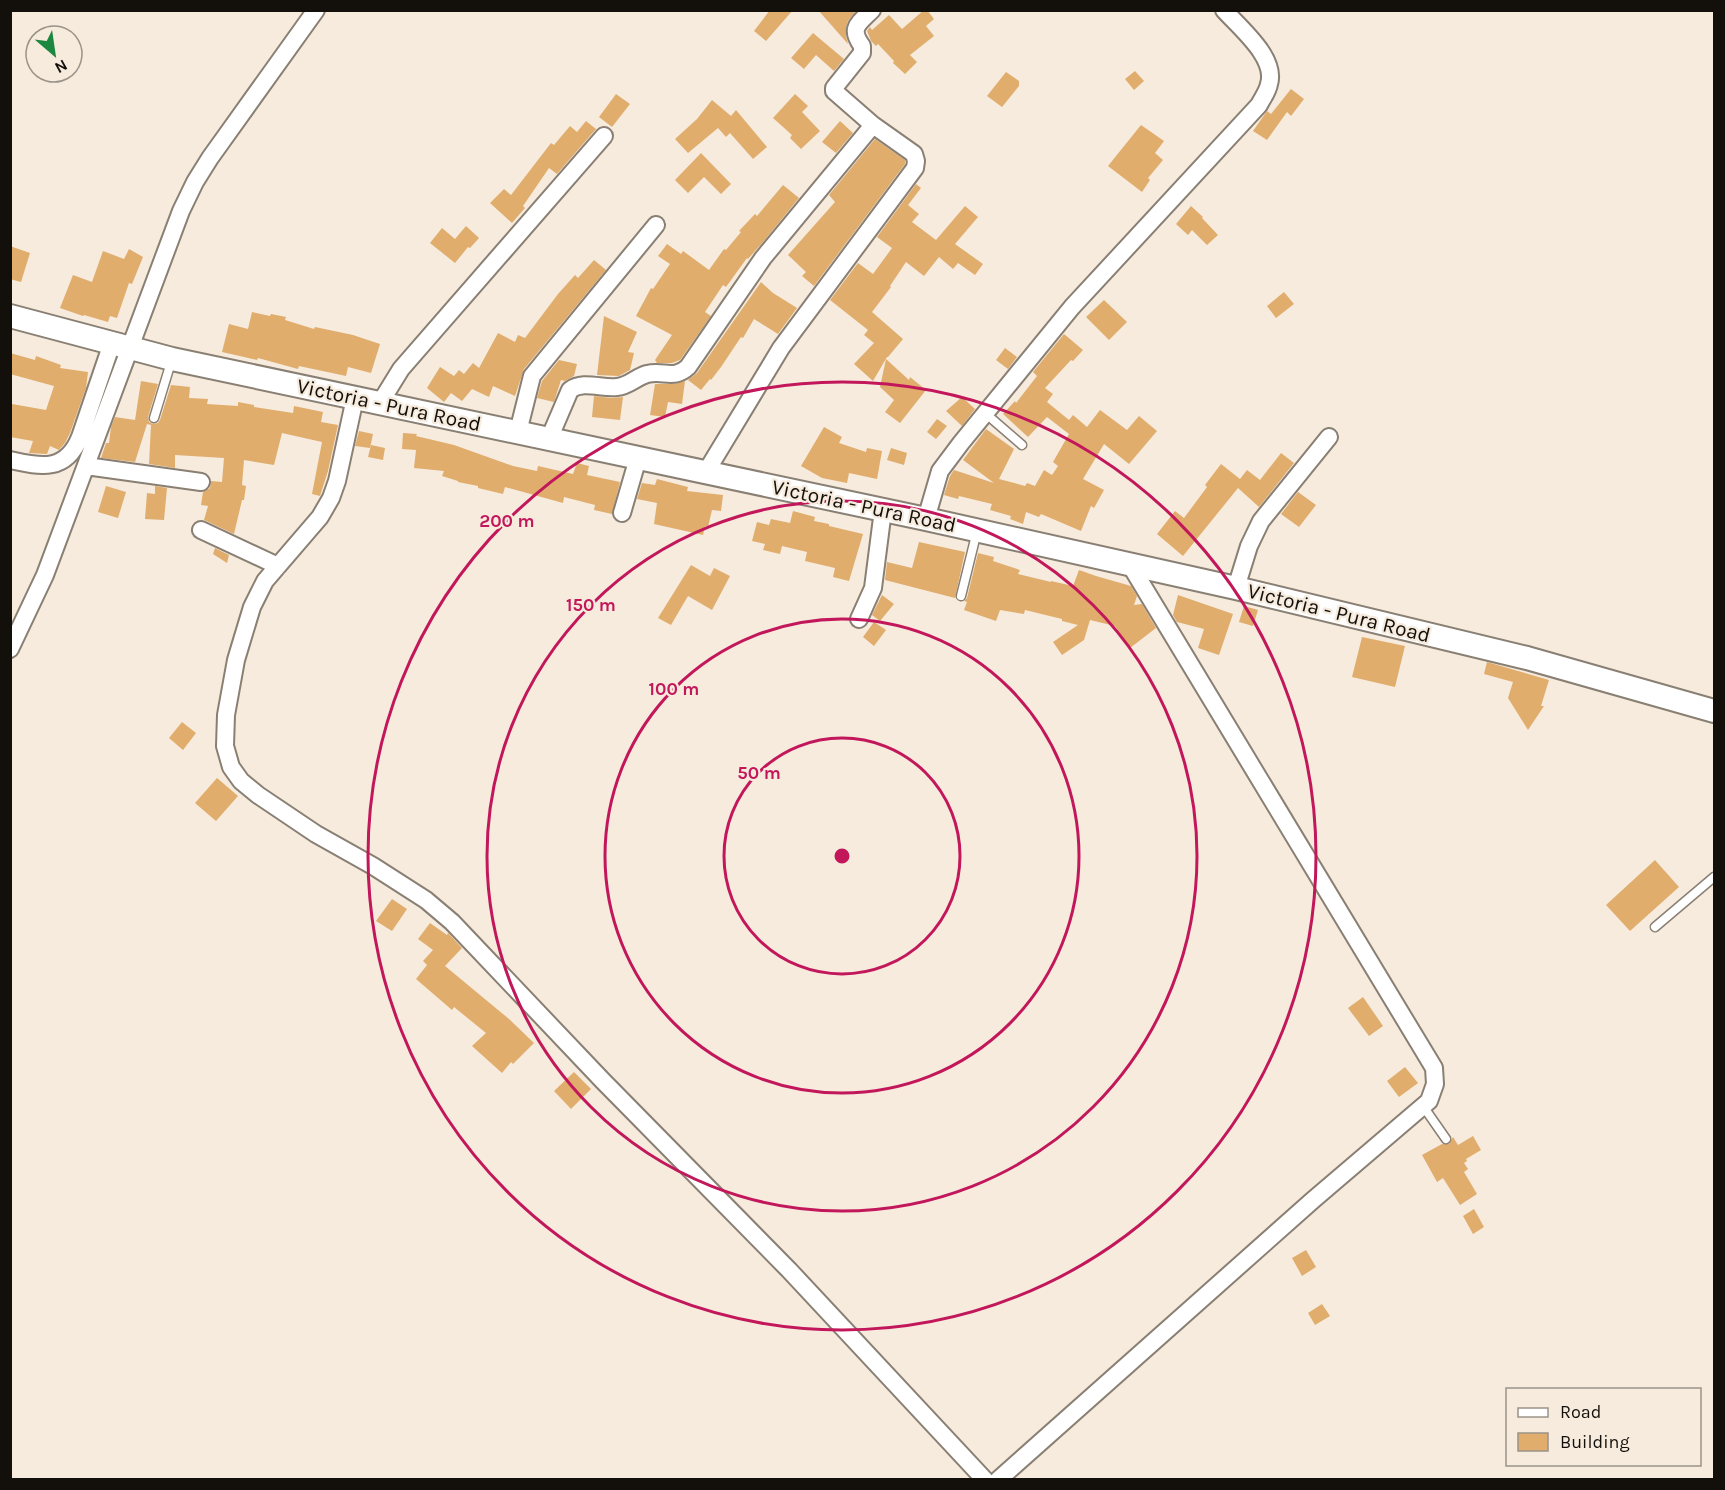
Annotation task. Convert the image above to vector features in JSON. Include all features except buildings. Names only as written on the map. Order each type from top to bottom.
[{"type":"main road","name":"Victoria - Pura Road","points":[[10,316],[172,358],[1129,563],[1527,658],[1714,711]]},
{"type":"street","points":[[10,460],[49,466],[62,462],[76,448],[195,182],[316,10]]},
{"type":"street","points":[[706,472],[782,348],[915,168],[914,154],[873,125],[834,90],[862,53],[862,46],[856,37],[855,30],[872,10]]},
{"type":"street","points":[[926,519],[940,471],[985,413],[1072,306],[1259,105],[1269,84],[1271,69],[1263,54],[1224,10]]},
{"type":"street","points":[[549,439],[570,390],[574,387],[581,385],[615,388],[624,386],[649,373],[676,374],[688,367],[764,258],[873,125]]},
{"type":"street","points":[[380,403],[401,369],[604,136]]},
{"type":"street","points":[[518,432],[532,376],[656,225]]},
{"type":"street","points":[[10,649],[45,575],[86,466],[121,346]]},
{"type":"street","points":[[356,398],[331,498],[320,517],[266,581],[252,607],[236,660],[226,715],[225,746],[231,767],[241,781],[258,795],[316,834],[373,866],[426,900],[452,922],[603,1082],[789,1270],[985,1479]]},
{"type":"street","points":[[1236,588],[1249,546],[1261,521],[1329,437]]},
{"type":"street","points":[[622,513],[638,458]]},
{"type":"street","points":[[86,466],[201,482]]},
{"type":"street","points":[[859,619],[873,588],[883,510]]},
{"type":"street","points":[[201,530],[278,566]]},
{"type":"street","points":[[998,1479],[1313,1200],[1429,1101],[1435,1084],[1434,1068],[1129,563]]},
{"type":"lane","points":[[154,418],[172,358]]},
{"type":"lane","points":[[985,413],[1022,445]]},
{"type":"lane","points":[[961,596],[977,531]]},
{"type":"lane","points":[[1655,927],[1714,877]]},
{"type":"lane","points":[[1423,1106],[1446,1139]]}]
